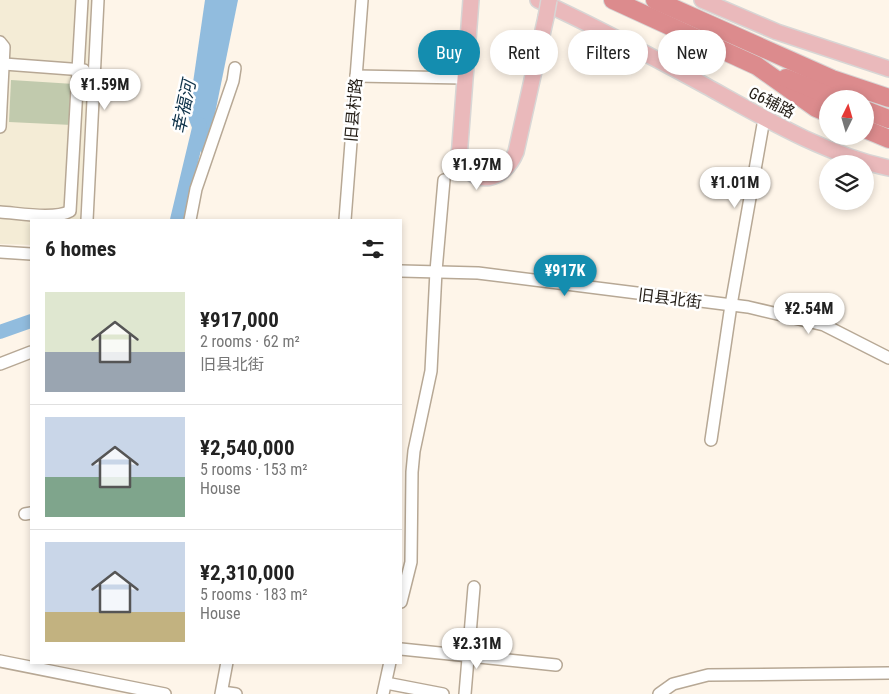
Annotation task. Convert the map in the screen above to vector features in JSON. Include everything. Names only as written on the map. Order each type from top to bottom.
[{"type":"highway","points":[[613,0],[757,66],[819,92]]},
{"type":"highway","points":[[655,0],[832,79],[889,98]]},
{"type":"highway","points":[[757,66],[819,109]]},
{"type":"highway","points":[[874,113],[889,119]]},
{"type":"highway","points":[[874,133],[889,139]]},
{"type":"main road","points":[[471,0],[459,158],[471,174],[483,177],[494,177],[512,163],[549,0]]},
{"type":"main road","name":"G6辅路","points":[[538,0],[601,30],[764,119],[836,151],[889,168]]},
{"type":"main road","points":[[702,0],[777,32],[889,69]]},
{"type":"street","points":[[0,212],[54,215],[70,212],[82,0]]},
{"type":"street","points":[[87,219],[98,0]]},
{"type":"street","name":"旧县村路","points":[[345,219],[362,0]]},
{"type":"street","points":[[0,42],[4,47],[0,128]]},
{"type":"street","points":[[4,64],[94,71]]},
{"type":"street","points":[[190,219],[196,190],[233,81],[235,68]]},
{"type":"street","points":[[356,76],[464,78]]},
{"type":"street","points":[[711,440],[731,305],[764,119]]},
{"type":"street","points":[[402,598],[411,562],[414,451],[431,372],[436,271],[444,180]]},
{"type":"street","points":[[0,252],[30,254]]},
{"type":"street","name":"旧县北街","points":[[402,271],[478,273],[748,308],[824,325],[889,358]]},
{"type":"street","points":[[0,364],[30,352]]},
{"type":"street","points":[[464,694],[474,587]]},
{"type":"street","points":[[402,649],[556,665]]},
{"type":"street","points":[[0,661],[165,694]]},
{"type":"street","points":[[227,664],[222,693],[236,694]]},
{"type":"street","points":[[390,664],[384,689],[443,694]]},
{"type":"street","points":[[659,694],[673,684],[708,675],[889,673]]},
{"type":"street","points":[[105,694],[107,682]]},
{"type":"shaded area","points":[[0,0],[91,0],[80,219],[30,219],[30,245],[0,244]]},
{"type":"green space","points":[[11,80],[74,84],[72,125],[9,122]]},
{"type":"water","points":[[205,0],[238,0],[205,163],[188,117]]},
{"type":"waterway","name":"幸福河","points":[[177,219],[200,124]]},
{"type":"waterway","name":"幸福河","points":[[0,332],[30,321]]}]
